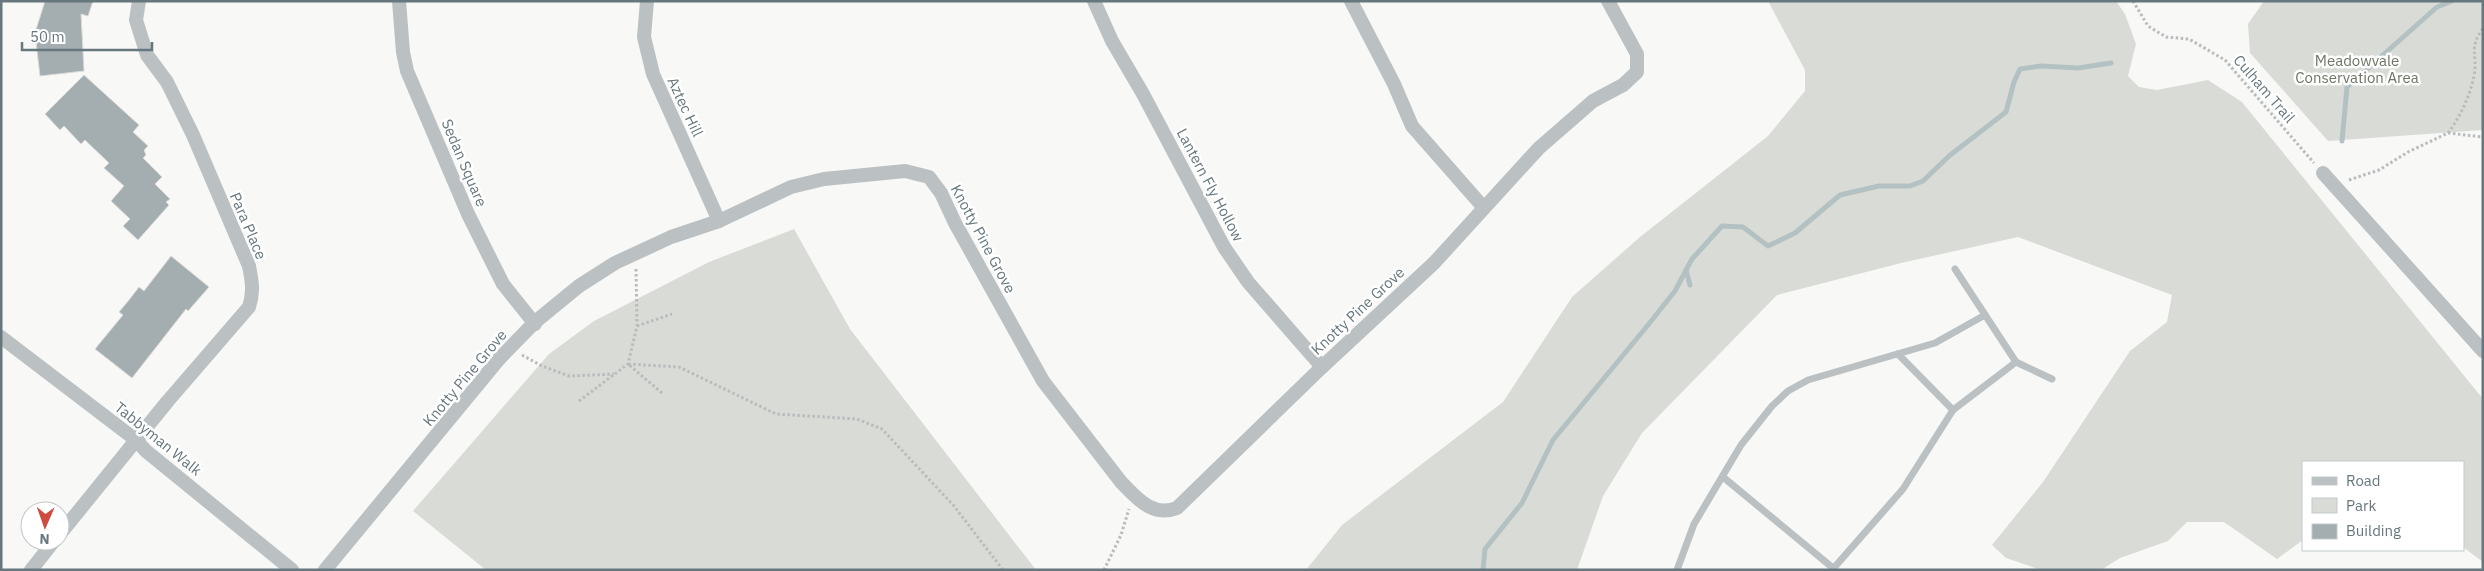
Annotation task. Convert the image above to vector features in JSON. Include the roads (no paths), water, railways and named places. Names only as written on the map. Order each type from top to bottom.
[{"type":"street","name":"Para Place","points":[[70,522],[136,440],[250,307],[253,287],[249,266],[193,135],[167,82],[147,55],[136,20],[140,1]]},
{"type":"street","name":"Sedan Square","points":[[399,1],[403,52],[415,89],[468,214],[503,284],[535,324]]},
{"type":"street","name":"Aztec Hill","points":[[647,1],[644,37],[653,74],[720,222]]},
{"type":"street","name":"Lantern Fly Hollow","points":[[1094,1],[1112,41],[1143,94],[1224,247],[1248,282],[1322,366]]},
{"type":"street","points":[[1351,1],[1394,84],[1412,126],[1484,208]]},
{"type":"street","name":"Knotty Pine Grove","points":[[325,570],[510,348],[535,322],[579,286],[615,263],[671,237],[720,222],[791,187],[824,180],[905,171],[929,177],[941,193],[955,223],[1043,381],[1134,497],[1148,506],[1164,510],[1177,508],[1322,366],[1434,263],[1539,148],[1593,101],[1623,85],[1636,72],[1637,54],[1608,1]]},
{"type":"street","points":[[2323,172],[2483,351]]},
{"type":"street","name":"Tabbyman Walk","points":[[1,337],[136,440],[146,451],[292,570]]},
{"type":"street","points":[[31,570],[46,551]]},
{"type":"lane","points":[[1955,269],[2016,362],[2052,379]]},
{"type":"lane","points":[[1677,570],[1694,524],[1741,444],[1772,406],[1788,391],[1808,380],[1935,343],[1986,315]]},
{"type":"lane","points":[[1898,354],[1953,410]]},
{"type":"lane","points":[[1723,477],[1833,569],[1903,489],[1953,410],[2016,362]]},
{"type":"waterway","points":[[2342,141],[2347,87],[2437,7],[2452,1]]},
{"type":"waterway","points":[[1483,570],[1485,549],[1522,503],[1553,440],[1675,291],[1692,259],[1722,226],[1743,227],[1768,246],[1795,233],[1840,195],[1879,186],[1910,186],[1923,181],[1949,156],[2006,112],[2014,82],[2020,69],[2041,66],[2078,68],[2111,63]]},
{"type":"waterway","points":[[1686,270],[1690,285]]},
{"type":"park label","name":"Meadowvale Conservation Area","points":[[2357,70]]}]
